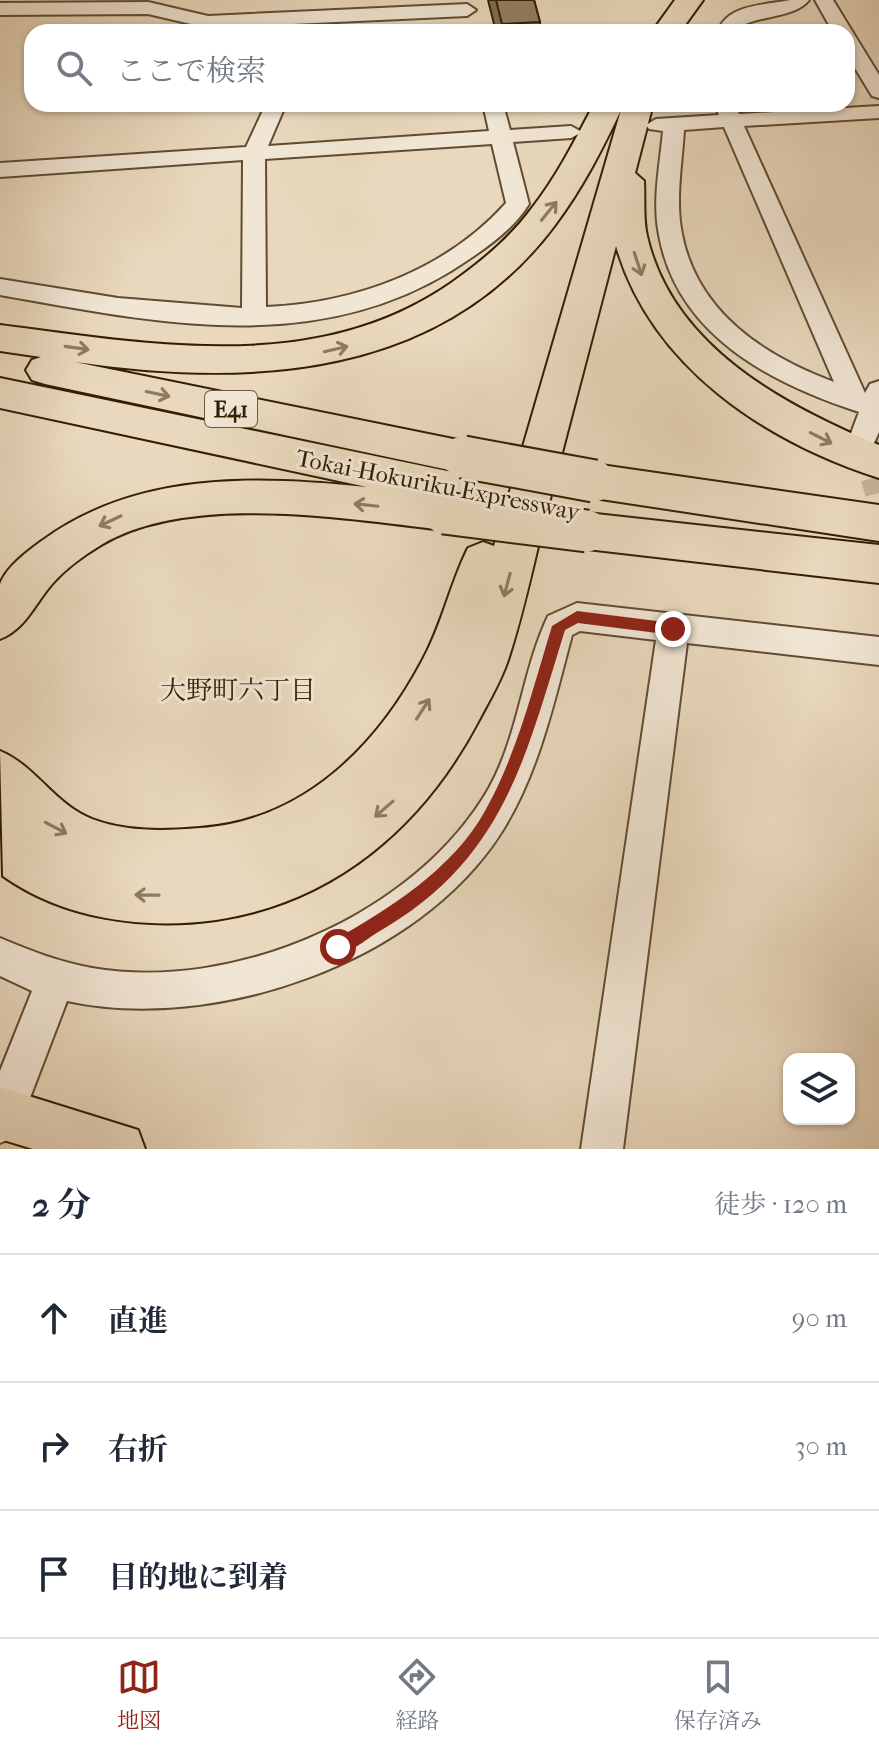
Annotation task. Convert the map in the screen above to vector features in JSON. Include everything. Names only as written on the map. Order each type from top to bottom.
[{"type":"highway","points":[[648,24],[663,0]]},
{"type":"highway","points":[[672,24],[689,0]]},
{"type":"highway","points":[[0,338],[159,358],[251,361],[315,354],[362,343],[445,307],[476,286],[531,234],[568,188],[589,153],[607,112]]},
{"type":"highway","points":[[0,775],[18,798],[48,825],[88,844],[135,856],[183,858],[235,852],[285,836],[331,810],[400,744],[428,702],[468,613],[609,112]]},
{"type":"highway","points":[[652,114],[630,153],[626,215],[631,241],[651,297],[691,348],[739,389],[783,419],[872,449]]},
{"type":"highway","points":[[0,840],[34,866],[77,884],[128,895],[181,896],[238,889],[296,871],[351,839],[395,800],[433,755],[462,708],[484,662],[652,114]]},
{"type":"highway","name":"Tokai-Hokuriku Expressway","points":[[0,360],[452,486]]},
{"type":"highway","name":"Tokai-Hokuriku Expressway","points":[[0,393],[452,486],[591,509],[879,523]]},
{"type":"highway","points":[[0,619],[26,583],[53,555],[88,531],[128,513],[168,502],[256,495],[452,486],[879,562]]},
{"type":"main road","points":[[1,1116],[119,1149]]},
{"type":"street","points":[[317,24],[329,0]]},
{"type":"street","points":[[730,24],[750,13],[795,5],[800,0]]},
{"type":"street","points":[[824,0],[838,24]]},
{"type":"street","points":[[0,9],[151,4],[208,22],[262,24]]},
{"type":"street","points":[[330,24],[466,5]]},
{"type":"street","points":[[855,52],[879,92]]},
{"type":"street","points":[[254,319],[254,154],[272,112]]},
{"type":"street","points":[[0,287],[191,316],[254,319],[310,313],[388,295],[417,282],[460,255],[507,219],[518,204],[495,112]]},
{"type":"street","points":[[728,112],[871,401],[872,449]]},
{"type":"street","points":[[871,401],[796,377],[752,354],[718,327],[693,296],[677,264],[670,234],[652,114],[879,112]]},
{"type":"street","points":[[0,170],[571,132]]},
{"type":"street","points":[[0,957],[55,982],[129,990],[204,986],[277,969],[326,951],[397,913],[447,870],[489,819],[516,764],[559,626],[577,617],[879,651]]},
{"type":"street","points":[[602,1149],[673,629]]},
{"type":"street","points":[[1,1116],[55,982]]},
{"type":"building","points":[[496,0],[534,0],[540,22],[502,24]]},
{"type":"tunnel","points":[[864,437],[879,493]]},
{"type":"district","name":"大野町六丁目","points":[[238,690]]},
{"type":"route","points":[[338,947],[397,913],[447,870],[489,819],[516,764],[559,626],[577,617],[673,629]]}]
